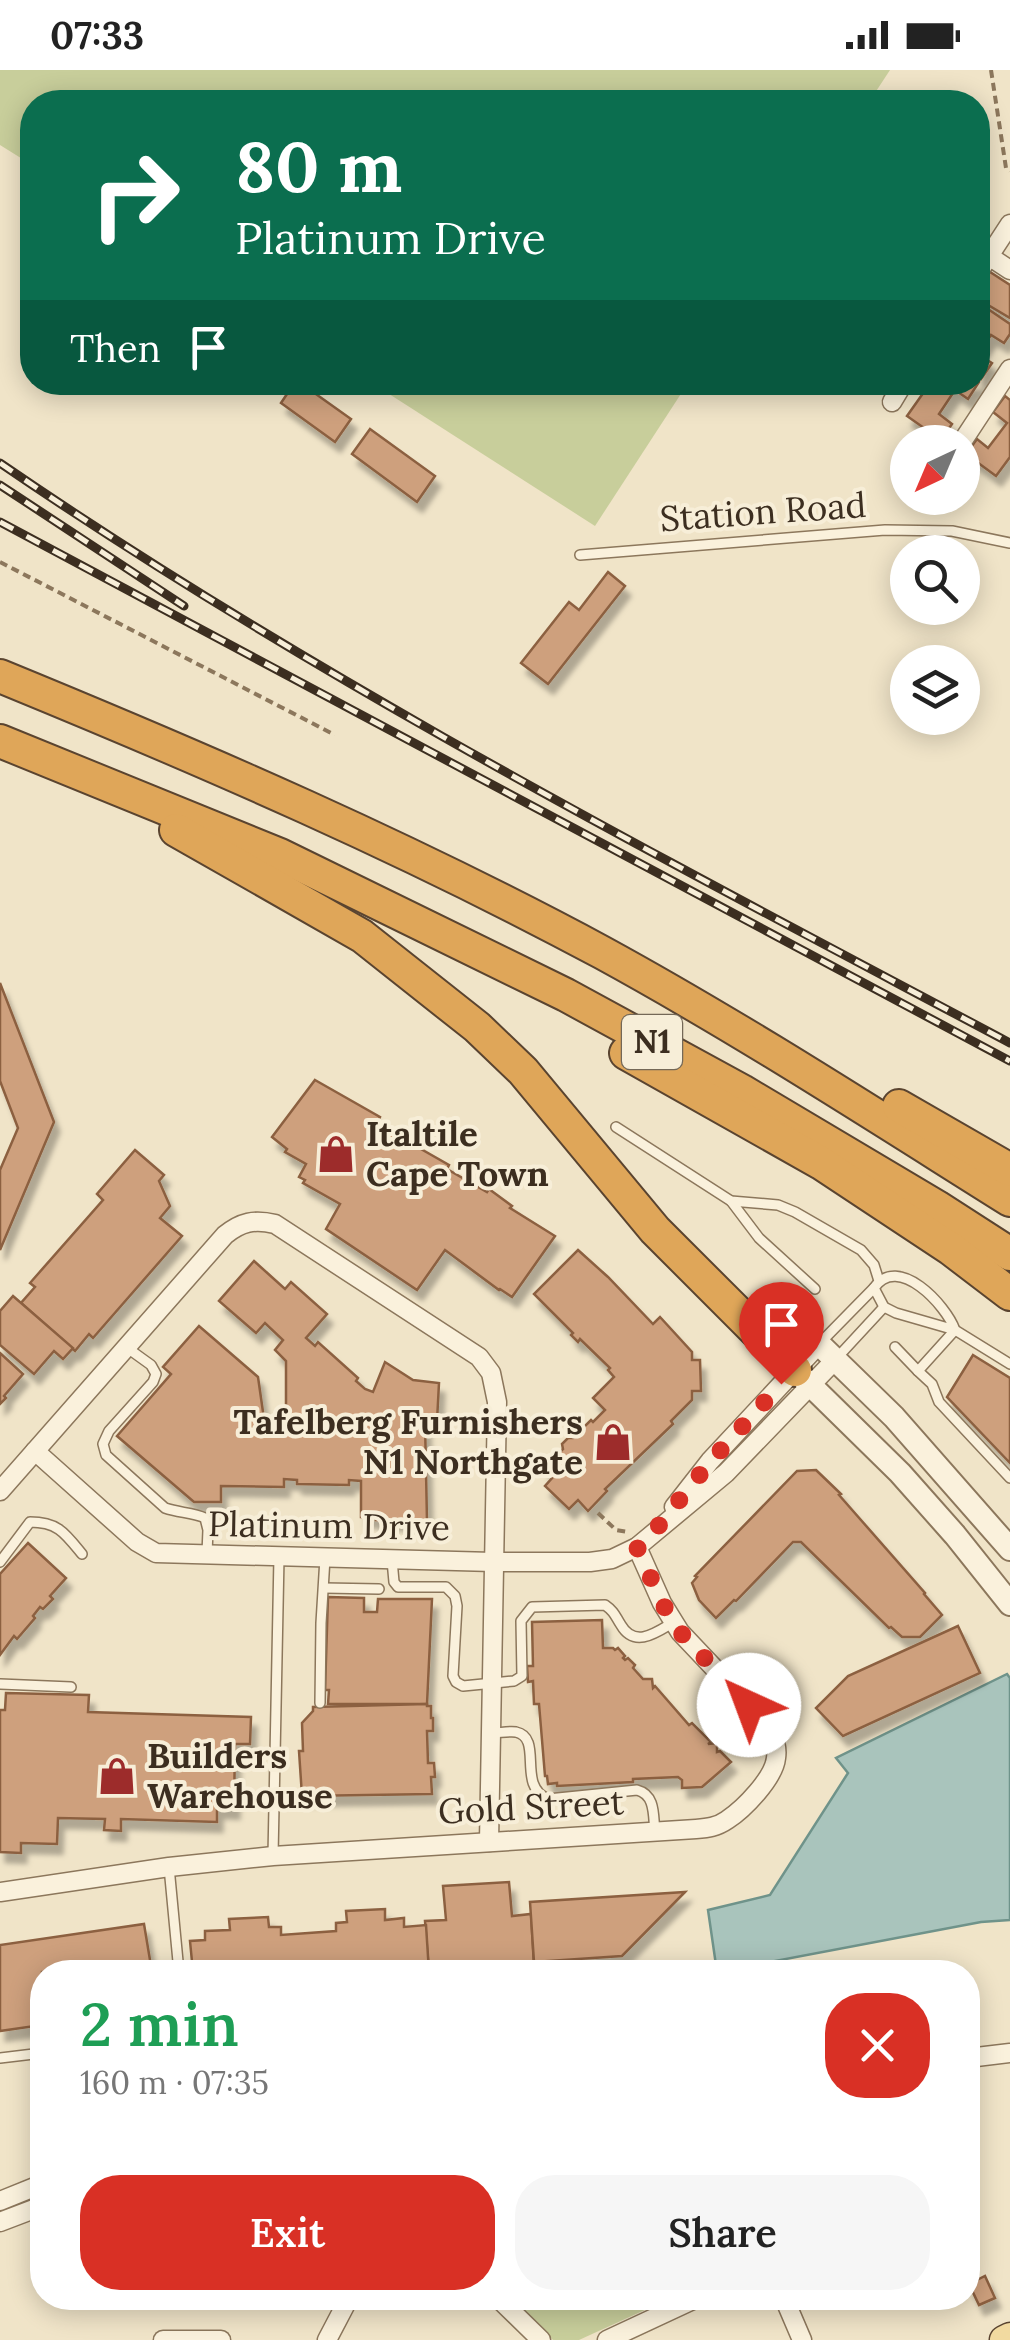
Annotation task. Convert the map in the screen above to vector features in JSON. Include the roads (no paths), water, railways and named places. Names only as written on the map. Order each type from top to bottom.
[{"type":"highway","name":"N1","points":[[0,676],[201,759],[390,846],[603,954],[724,1023],[1010,1200]]},
{"type":"highway","name":"N1","points":[[0,741],[280,854],[566,995],[742,1091],[1010,1254]]},
{"type":"highway","points":[[64,767],[362,936],[477,1027],[523,1072],[655,1230],[803,1378]]},
{"type":"highway","points":[[280,854],[386,926],[568,1020],[821,1163],[951,1249],[1010,1294]]},
{"type":"highway","points":[[724,1023],[821,1060],[1010,1170]]},
{"type":"street","points":[[990,248],[1010,224]]},
{"type":"street","points":[[973,425],[1010,369]]},
{"type":"street","points":[[892,402],[896,395]]},
{"type":"street","points":[[0,1490],[224,1236],[246,1222],[261,1220],[275,1224],[479,1357],[491,1372],[497,1402],[489,1842]]},
{"type":"street","points":[[827,1352],[894,1416],[1010,1548]]},
{"type":"street","name":"Platinum Drive","points":[[35,1452],[136,1542],[156,1552],[493,1562],[612,1560],[634,1540],[652,1534],[710,1462],[827,1352]]},
{"type":"street","points":[[803,1378],[900,1473],[1010,1604]]},
{"type":"street","name":"Gold Street","points":[[0,1892],[273,1856],[655,1832],[714,1827],[729,1819],[766,1781],[776,1762],[776,1744],[769,1726],[680,1632],[662,1603],[634,1540]]},
{"type":"street","points":[[980,2057],[1010,2053]]},
{"type":"street","points":[[0,2201],[30,2189]]},
{"type":"street","points":[[0,2222],[30,2211]]},
{"type":"street","points":[[327,2340],[343,2310]]},
{"type":"street","points":[[510,2310],[541,2340]]},
{"type":"street","points":[[607,2340],[671,2310]]},
{"type":"street","points":[[789,2310],[802,2340]]},
{"type":"street","points":[[164,2340],[222,2340]]},
{"type":"lane","name":"Station Road","points":[[580,555],[885,530],[952,531],[1010,544]]},
{"type":"lane","points":[[616,1126],[731,1202],[759,1238],[814,1290]]},
{"type":"lane","points":[[731,1202],[778,1205],[861,1250],[874,1264],[884,1307],[955,1330],[1010,1364]]},
{"type":"lane","points":[[827,1352],[877,1285],[892,1276],[911,1280],[930,1295],[951,1319],[955,1330]]},
{"type":"lane","points":[[827,1352],[884,1307]]},
{"type":"lane","points":[[918,1371],[955,1330]]},
{"type":"lane","points":[[126,1347],[156,1374],[109,1432],[103,1444],[106,1455],[166,1508],[205,1518],[207,1556]]},
{"type":"lane","points":[[896,1348],[932,1384],[939,1402],[1010,1478]]},
{"type":"lane","points":[[0,1562],[30,1522],[46,1522],[60,1529],[82,1554]]},
{"type":"lane","points":[[273,1856],[280,1557]]},
{"type":"lane","points":[[320,1703],[325,1558]]},
{"type":"lane","points":[[392,1560],[398,1587],[446,1587],[455,1596],[458,1606],[453,1676],[464,1686],[514,1681],[522,1676],[521,1621],[532,1607],[605,1605],[614,1612],[621,1627],[638,1638],[647,1638],[674,1622]]},
{"type":"lane","points":[[324,1588],[379,1589]]},
{"type":"lane","points":[[0,1684],[71,1686]]},
{"type":"lane","points":[[492,1733],[517,1732],[524,1736],[529,1744],[533,1789],[538,1795],[548,1799],[645,1792],[651,1799],[655,1832]]},
{"type":"lane","points":[[170,1867],[178,1960]]},
{"type":"lane","points":[[0,2058],[30,2054]]},
{"type":"water","points":[[1007,1674],[1010,1920],[981,1922],[780,1960],[715,1960],[708,1910],[770,1895],[848,1773],[836,1758]]},
{"type":"railway","points":[[0,463],[122,544],[370,695],[625,838],[1010,1043]]},
{"type":"railway","points":[[0,485],[184,606]]},
{"type":"railway","points":[[0,522],[1010,1061]]},
{"type":"place","name":"Italtile Cape Town","points":[[336,1154]]},
{"type":"place","name":"Tafelberg Furnishers N1 Northgate","points":[[613,1442]]},
{"type":"place","name":"Builders Warehouse","points":[[117,1776]]}]
